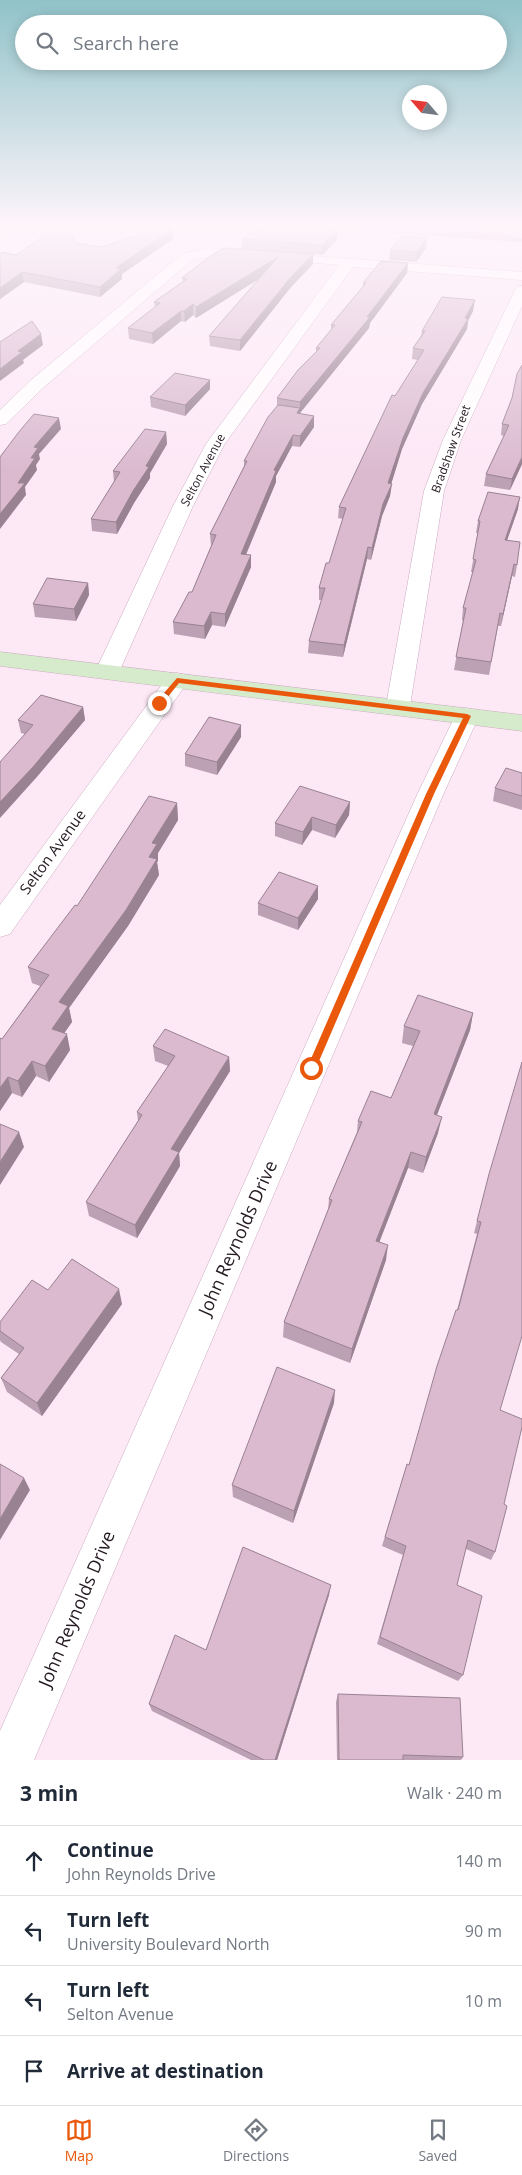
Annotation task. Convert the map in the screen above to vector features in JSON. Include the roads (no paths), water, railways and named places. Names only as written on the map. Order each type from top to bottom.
[{"type":"street","points":[[0,420],[37,384],[129,306]]},
{"type":"street","name":"Selton Avenue","points":[[107,672],[215,444],[317,306]]},
{"type":"street","name":"Bradshaw Street","points":[[398,706],[434,491],[452,440],[514,306]]},
{"type":"street","points":[[0,659],[398,706],[522,723]]},
{"type":"street","name":"Selton Avenue","points":[[0,926],[177,680]]},
{"type":"street","name":"John Reynolds Drive","points":[[11,1760],[430,794],[467,716]]}]
